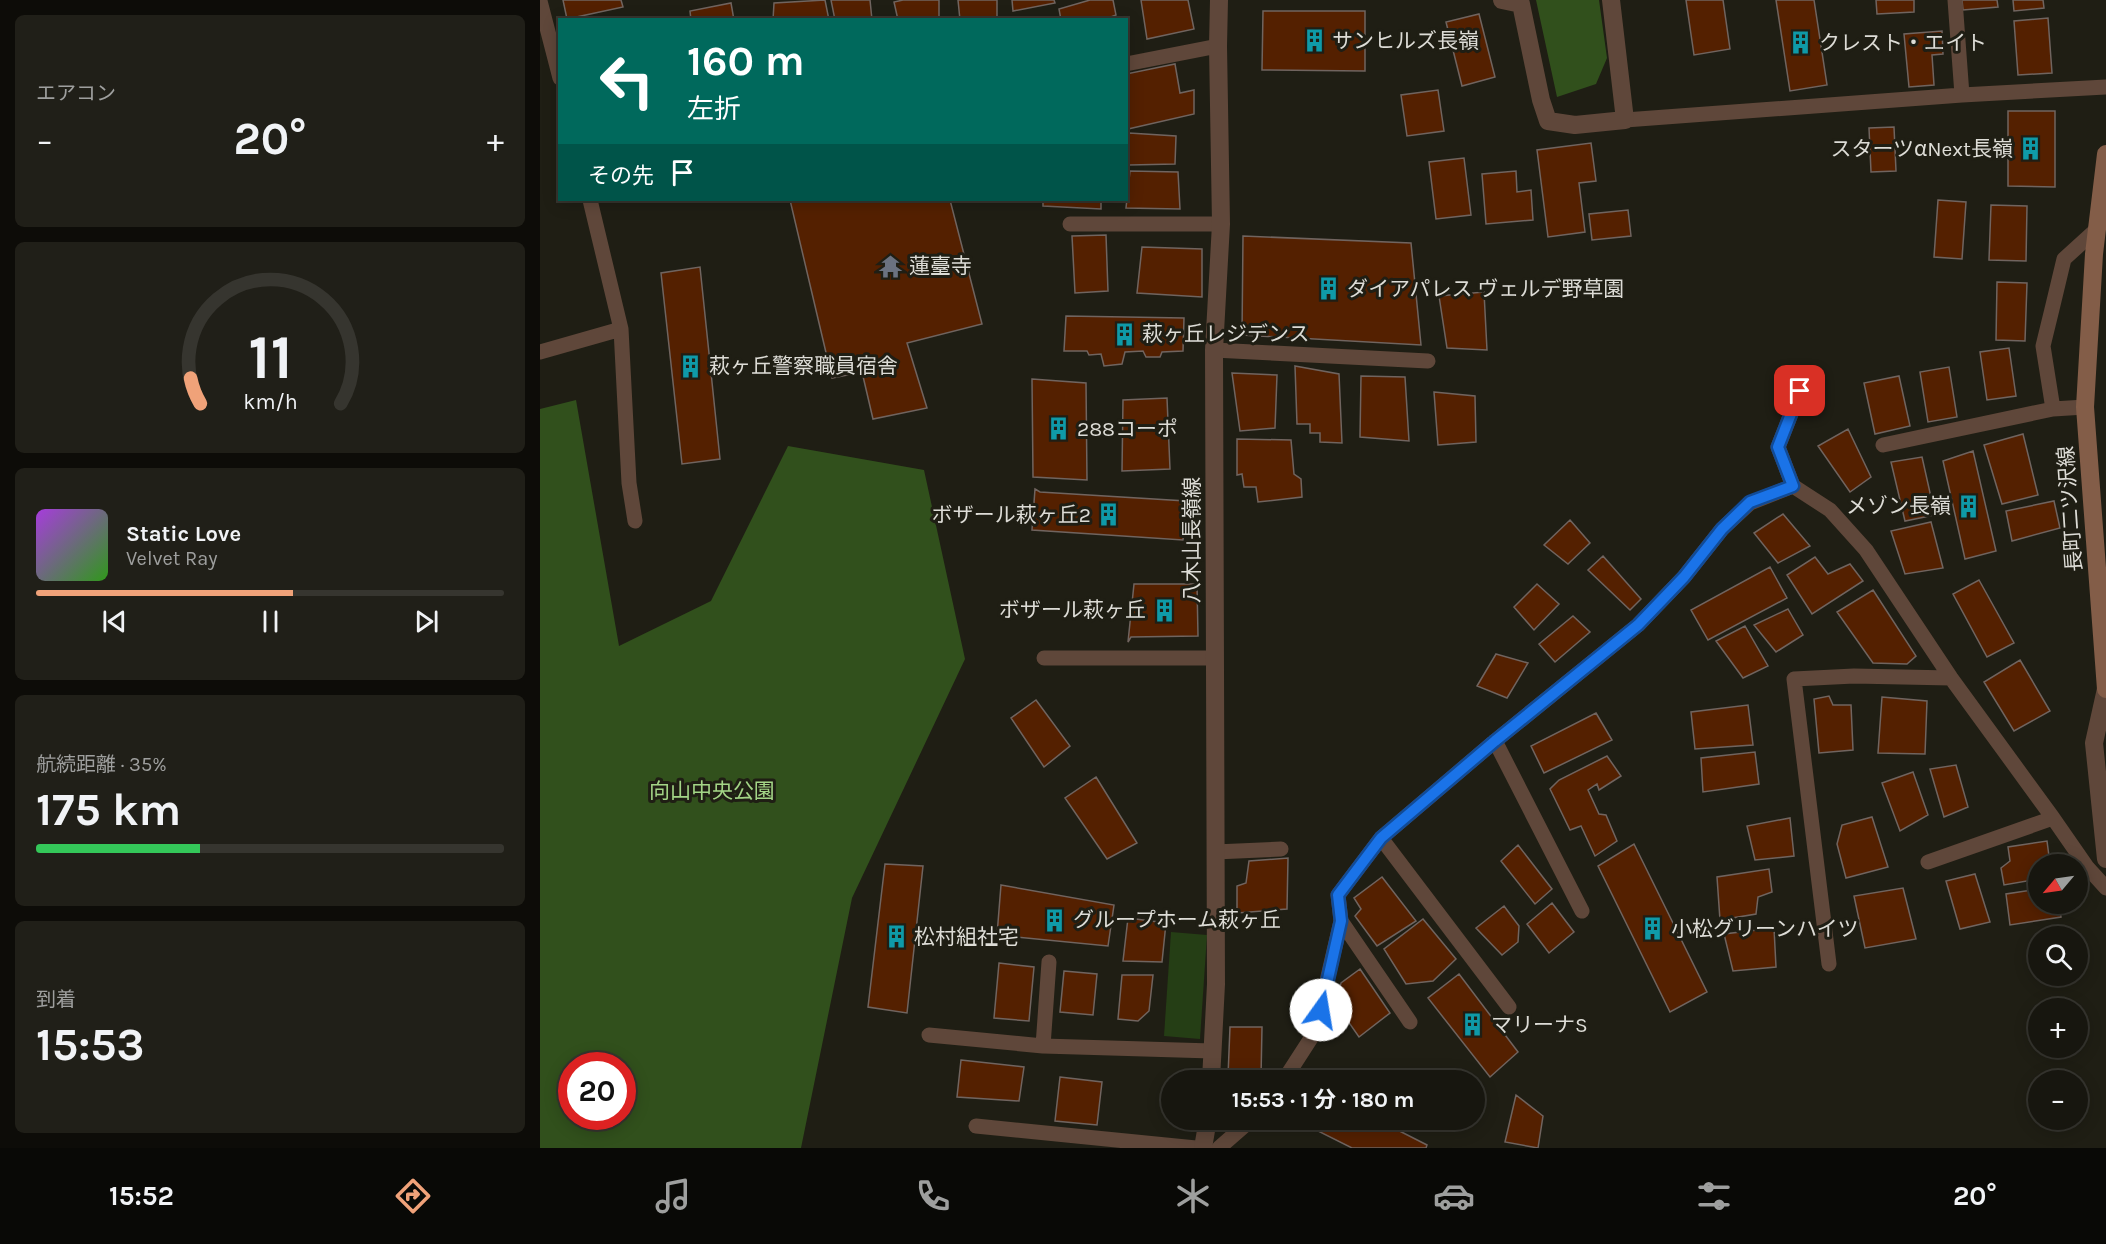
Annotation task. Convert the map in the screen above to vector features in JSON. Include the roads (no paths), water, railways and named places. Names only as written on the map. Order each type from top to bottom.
[{"type":"street","name":"八木山長嶺線","points":[[1211,1070],[1216,984],[1214,350],[1221,224],[1219,0]]},
{"type":"street","points":[[1502,0],[1521,4],[1541,100],[1548,121],[1575,125],[1625,120],[1611,0]]},
{"type":"street","name":"長町二ツ沢線","points":[[2106,154],[2094,254],[2085,407],[2106,689],[2094,743],[2106,859]]},
{"type":"street","points":[[1203,1148],[1206,1130]]},
{"type":"lane","points":[[1955,0],[1962,95]]},
{"type":"lane","points":[[540,1],[546,46],[558,73]]},
{"type":"lane","points":[[1128,64],[1218,46]]},
{"type":"lane","points":[[1625,120],[1962,95],[2106,87]]},
{"type":"lane","points":[[590,201],[621,329],[629,483],[635,521]]},
{"type":"lane","points":[[1070,224],[1221,224]]},
{"type":"lane","points":[[2053,409],[2043,346],[2053,304],[2064,259],[2097,229]]},
{"type":"lane","points":[[540,352],[621,329]]},
{"type":"lane","points":[[1214,350],[1428,361]]},
{"type":"lane","points":[[1800,391],[1778,447],[1793,486],[1830,510],[1866,550],[1951,678],[2087,867],[2106,888]]},
{"type":"lane","points":[[1883,445],[2053,409],[2085,407]]},
{"type":"lane","points":[[1290,1070],[1315,1032],[1341,921],[1338,895],[1381,838],[1495,741],[1638,625],[1684,577],[1722,529],[1750,502],[1793,486]]},
{"type":"lane","points":[[1044,658],[1215,658]]},
{"type":"lane","points":[[1829,963],[1794,679],[1854,676],[1951,678]]},
{"type":"lane","points":[[1495,741],[1582,910]]},
{"type":"lane","points":[[1929,862],[2053,818]]},
{"type":"lane","points":[[1381,838],[1509,1007]]},
{"type":"lane","points":[[1215,852],[1281,849]]},
{"type":"lane","points":[[1341,921],[1410,1022]]},
{"type":"lane","points":[[1043,1046],[1049,962]]},
{"type":"lane","points":[[929,1035],[1043,1046],[1212,1051]]},
{"type":"lane","points":[[976,1126],[1196,1148]]},
{"type":"lane","points":[[1219,1148],[1239,1130]]},
{"type":"place","name":"サンヒルズ長嶺","points":[[1314,41]]},
{"type":"place","name":"クレスト・エイト","points":[[1801,43]]},
{"type":"place","name":"スターツαNext長嶺","points":[[2031,149]]},
{"type":"place","name":"蓮臺寺","points":[[891,266]]},
{"type":"place","name":"ダイアパレス ヴェルデ野草園","points":[[1329,289]]},
{"type":"place","name":"萩ヶ丘レジデンス","points":[[1124,334]]},
{"type":"place","name":"萩ヶ丘警察職員宿舎","points":[[691,366]]},
{"type":"place","name":"288コーポ","points":[[1059,429]]},
{"type":"place","name":"メゾン長嶺","points":[[1969,506]]},
{"type":"place","name":"ボザール萩ヶ丘2","points":[[1109,515]]},
{"type":"place","name":"ボザール萩ヶ丘","points":[[1164,610]]},
{"type":"place","name":"グループホーム萩ヶ丘","points":[[1055,920]]},
{"type":"place","name":"小松グリーンハイツ","points":[[1653,929]]},
{"type":"place","name":"松村組社宅","points":[[896,937]]},
{"type":"place","name":"マリーナS","points":[[1473,1025]]},
{"type":"park label","name":"向山中央公園","points":[[712,791]]}]
